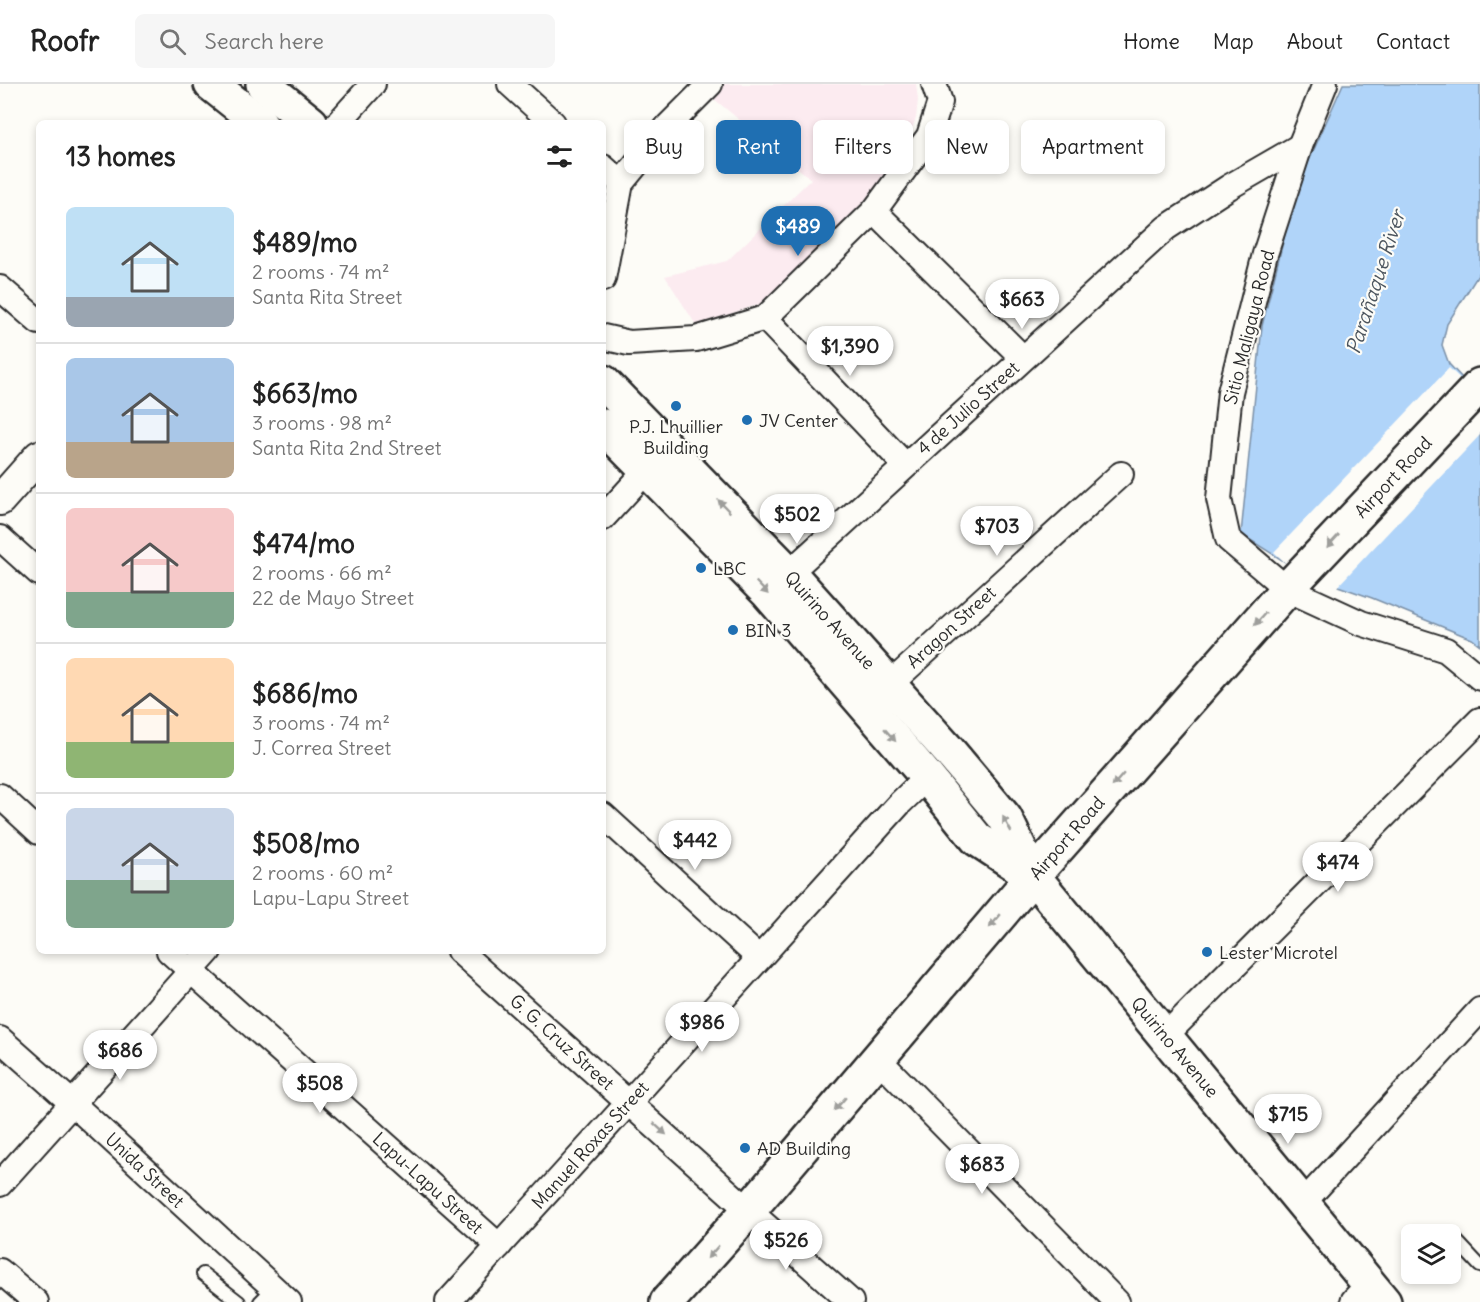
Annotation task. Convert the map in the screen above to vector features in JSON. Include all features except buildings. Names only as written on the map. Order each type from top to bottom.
[{"type":"main road","points":[[211,84],[256,120]]},
{"type":"main road","points":[[264,84],[307,120]]},
{"type":"main road","name":"Quirino Avenue","points":[[606,385],[789,573],[1005,818],[1033,876],[1303,1203],[1370,1297]]},
{"type":"main road","name":"Airport Road","points":[[666,1302],[750,1209],[1033,876],[1293,582],[1477,388]]},
{"type":"main road","name":"Quirino Avenue","points":[[606,429],[768,593],[927,777],[977,839],[1033,876]]},
{"type":"street","points":[[341,120],[373,84]]},
{"type":"street","points":[[510,84],[551,120]]},
{"type":"street","points":[[606,263],[621,183],[668,126],[710,84]]},
{"type":"street","points":[[606,338],[629,343],[696,339],[765,318],[874,211],[929,136],[940,102],[934,84]]},
{"type":"street","name":"Sitio Maligaya Road","points":[[1325,84],[1300,146],[1265,255],[1230,392],[1219,499],[1228,539],[1361,623],[1446,650],[1480,678]]},
{"type":"street","name":"4 de Julio Street","points":[[789,573],[1166,228],[1229,187],[1300,146]]},
{"type":"street","points":[[606,170],[621,183]]},
{"type":"street","points":[[874,211],[1023,358]]},
{"type":"street","points":[[0,288],[36,319]]},
{"type":"street","points":[[765,318],[905,465]]},
{"type":"street","points":[[0,500],[36,459]]},
{"type":"street","points":[[606,515],[647,470]]},
{"type":"street","name":"Aragon Street","points":[[889,685],[1120,474]]},
{"type":"street","points":[[0,538],[36,570]]},
{"type":"street","points":[[1166,1035],[1480,720]]},
{"type":"street","name":"Manuel Roxas Street","points":[[448,1302],[900,803],[927,777]]},
{"type":"street","points":[[0,796],[36,829]]},
{"type":"street","points":[[606,818],[759,958]]},
{"type":"street","name":"Lapu-Lapu Street","points":[[172,954],[499,1246]]},
{"type":"street","points":[[0,1184],[206,954]]},
{"type":"street","name":"G. G. Cruz Street","points":[[462,954],[750,1209],[851,1302]]},
{"type":"street","points":[[1303,1203],[1480,1010]]},
{"type":"street","name":"Unida Street","points":[[0,1039],[72,1103],[274,1297]]},
{"type":"street","points":[[878,1059],[1117,1302]]},
{"type":"street","points":[[0,1271],[36,1302]]},
{"type":"lane","points":[[1461,1246],[1480,1266]]},
{"type":"lane","points":[[203,1274],[239,1302]]},
{"type":"shaded area","points":[[719,84],[916,84],[918,100],[913,126],[913,120],[813,120],[813,174],[890,174],[884,184],[763,303],[696,325],[665,276],[727,261],[811,179],[801,171],[801,120],[740,120],[708,94]]},
{"type":"water","name":"Parañaque River","points":[[1343,84],[1480,84],[1480,272],[1447,324],[1442,345],[1449,364],[1480,397],[1480,645],[1472,639],[1372,598],[1304,574],[1241,534],[1262,326],[1296,190]]},
{"type":"pier","points":[[1449,368],[1480,397],[1480,435],[1335,589],[1297,574],[1274,552]]},
{"type":"place","name":"P.J. Lhuillier Building","points":[[676,406]]},
{"type":"place","name":"JV Center","points":[[747,420]]},
{"type":"place","name":"LBC","points":[[701,568]]},
{"type":"place","name":"BIN 3","points":[[733,630]]},
{"type":"place","name":"Lester Microtel","points":[[1207,952]]},
{"type":"place","name":"AD Building","points":[[745,1148]]}]
